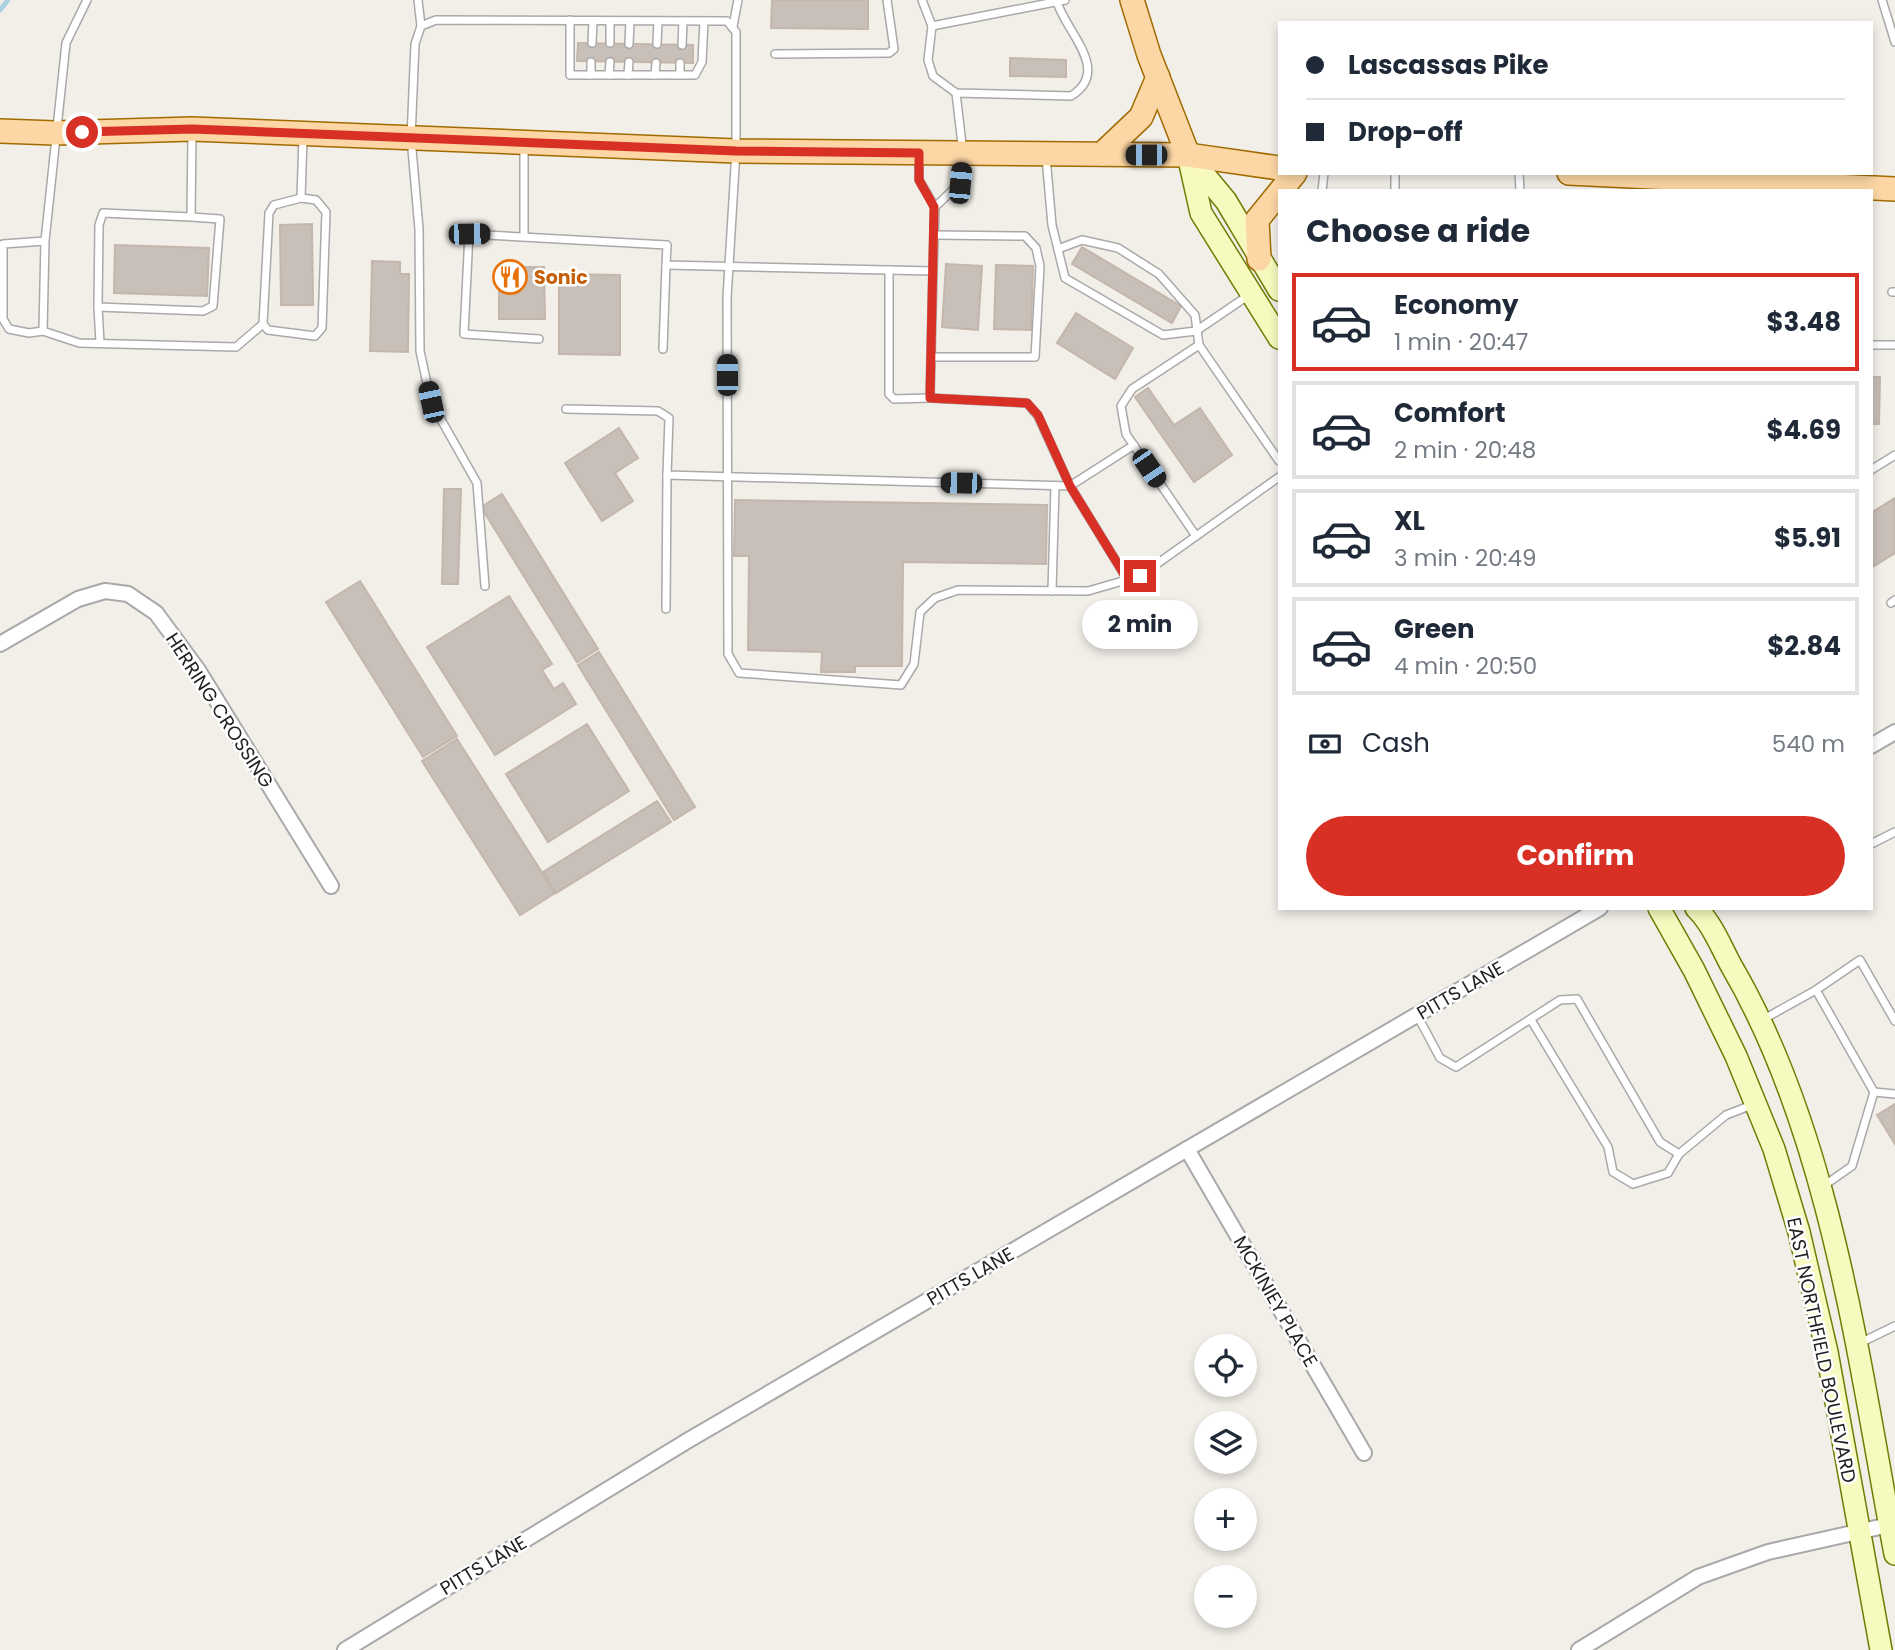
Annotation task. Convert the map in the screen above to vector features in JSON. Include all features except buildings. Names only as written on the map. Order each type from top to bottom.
[{"type":"main road","points":[[1132,0],[1188,155],[1201,213],[1278,336]]},
{"type":"main road","points":[[1102,155],[1142,117],[1158,77]]},
{"type":"main road","points":[[0,131],[55,133],[192,129],[736,151],[1188,155],[1278,168]]},
{"type":"main road","points":[[1188,155],[1226,201],[1278,288]]},
{"type":"main road","points":[[1281,189],[1292,175]]},
{"type":"main road","points":[[1584,175],[1614,179],[1895,189]]},
{"type":"main road","points":[[1259,259],[1257,220],[1278,193]]},
{"type":"main road","name":"EAST NORTHFIELD BOULEVARD","points":[[1660,910],[1700,982],[1755,1103],[1774,1149],[1799,1232],[1826,1352],[1881,1650]]},
{"type":"main road","name":"EAST NORTHFIELD BOULEVARD","points":[[1697,910],[1753,1002],[1800,1121],[1845,1286],[1895,1554]]},
{"type":"main road","points":[[1826,1352],[1856,1345]]},
{"type":"street","name":"HERRING CROSSING","points":[[0,644],[78,599],[105,591],[128,594],[156,612],[198,670],[331,886]]},
{"type":"street","points":[[1873,746],[1895,732]]},
{"type":"street","name":"PITTS LANE","points":[[345,1650],[678,1446],[1597,910]]},
{"type":"street","name":"MCKINIEY PLACE","points":[[1187,1149],[1364,1453]]},
{"type":"street","points":[[1588,1648],[1698,1577],[1768,1552],[1889,1525]]},
{"type":"lane","points":[[43,331],[45,241],[66,43],[87,0]]},
{"type":"lane","points":[[418,0],[421,26],[415,44],[411,138],[419,229],[420,351],[431,402],[477,483],[485,586]]},
{"type":"lane","points":[[733,26],[738,0]]},
{"type":"lane","points":[[775,54],[889,54],[894,49],[887,0]]},
{"type":"lane","points":[[922,0],[932,26],[929,60],[933,76],[956,93],[1071,96],[1080,90],[1088,77],[1088,64],[1061,1],[932,26]]},
{"type":"lane","points":[[1882,0],[1895,41]]},
{"type":"lane","points":[[421,26],[436,20],[727,21],[736,32],[736,151],[729,267],[727,478],[728,654],[739,673],[901,685],[914,664],[920,612],[936,598],[958,590],[1088,591],[1140,576],[1278,478]]},
{"type":"lane","points":[[570,20],[570,75],[695,75],[702,62],[704,21]]},
{"type":"lane","points":[[592,43],[593,20]]},
{"type":"lane","points":[[610,21],[610,43]]},
{"type":"lane","points":[[629,44],[630,21]]},
{"type":"lane","points":[[657,44],[658,21]]},
{"type":"lane","points":[[682,45],[683,21]]},
{"type":"lane","points":[[591,62],[591,75]]},
{"type":"lane","points":[[609,75],[610,62]]},
{"type":"lane","points":[[628,75],[629,62]]},
{"type":"lane","points":[[655,75],[656,63]]},
{"type":"lane","points":[[680,63],[680,75]]},
{"type":"lane","points":[[934,207],[960,183],[963,153],[956,93]]},
{"type":"lane","points":[[191,217],[192,129]]},
{"type":"lane","points":[[301,198],[303,133]]},
{"type":"lane","points":[[524,142],[524,235]]},
{"type":"lane","points":[[919,153],[919,180],[934,207],[933,357],[930,398]]},
{"type":"lane","points":[[1046,155],[1052,225],[1065,278],[1163,335],[1196,331],[1250,294]]},
{"type":"lane","points":[[301,198],[316,200],[326,212],[322,328],[315,336],[268,331],[263,324],[269,213],[274,205],[301,198]]},
{"type":"lane","points":[[97,307],[203,311],[213,306],[220,219],[103,213],[99,225],[97,307],[100,343]]},
{"type":"lane","points":[[538,339],[464,334],[469,234],[667,245],[663,349]]},
{"type":"lane","points":[[933,357],[1035,357],[1040,266],[1035,248],[1025,236],[935,235]]},
{"type":"lane","points":[[1058,249],[1082,240],[1118,248],[1159,274],[1195,315],[1199,345],[1278,460]]},
{"type":"lane","points":[[45,241],[3,244],[2,319],[9,329],[29,333],[43,331],[79,342],[236,347],[263,324]]},
{"type":"lane","points":[[666,265],[933,271]]},
{"type":"lane","points":[[890,270],[889,394],[894,399],[1027,403],[1038,415],[1070,486],[1127,579]]},
{"type":"lane","points":[[1196,536],[1126,434],[1121,406],[1132,389],[1199,345]]},
{"type":"lane","points":[[1873,345],[1895,345]]},
{"type":"lane","points":[[566,409],[658,411],[669,418],[666,609]]},
{"type":"lane","points":[[667,475],[1070,486],[1133,445]]},
{"type":"lane","points":[[1873,469],[1895,455]]},
{"type":"lane","points":[[1052,591],[1055,485]]},
{"type":"lane","points":[[1873,843],[1895,832]]},
{"type":"lane","points":[[1760,1020],[1816,990],[1860,960],[1895,1021]]},
{"type":"lane","points":[[1816,990],[1874,1092],[1852,1166],[1819,1189]]},
{"type":"lane","points":[[1417,1015],[1440,1058],[1456,1067],[1560,1000],[1577,999],[1660,1142],[1679,1154]]},
{"type":"lane","points":[[1531,1020],[1608,1147],[1613,1172],[1633,1184],[1668,1173],[1679,1154],[1726,1115],[1755,1103]]},
{"type":"lane","points":[[1874,1092],[1895,1094]]},
{"type":"lane","points":[[1856,1345],[1895,1326]]},
{"type":"waterway","points":[[0,10],[8,0]]},
{"type":"place","name":"Sonic","points":[[510,277]]},
{"type":"route","points":[[82,132],[192,129],[736,151],[919,153],[919,180],[934,207],[933,357],[930,398],[1027,403],[1038,415],[1070,486],[1127,579],[1140,576]]}]
